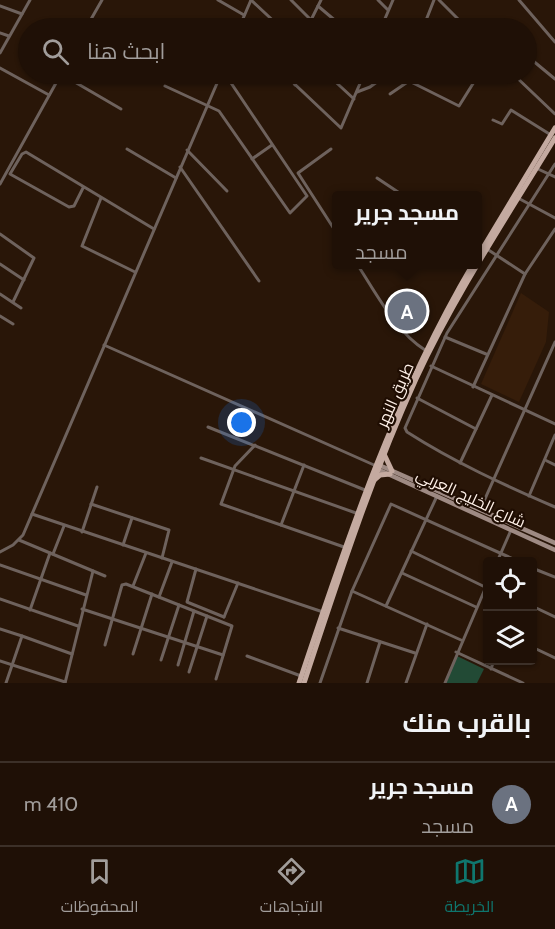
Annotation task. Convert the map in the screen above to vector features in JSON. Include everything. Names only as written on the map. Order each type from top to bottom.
[{"type":"main road","name":"طريق النهر","points":[[482,254],[553,136],[555,128]]},
{"type":"main road","name":"طريق النهر","points":[[482,251],[518,198],[534,167]]},
{"type":"main road","name":"طريق النهر","points":[[304,683],[377,466],[425,350],[470,269]]},
{"type":"main road","name":"طريق النهر","points":[[299,683],[365,490],[429,352],[474,269]]},
{"type":"main road","points":[[372,482],[380,475],[391,473],[384,453]]},
{"type":"main road","name":"شارع الخليج العربي","points":[[377,466],[555,550]]},
{"type":"main road","name":"شارع الخليج العربي","points":[[391,473],[555,543]]},
{"type":"street","points":[[20,18],[30,0]]},
{"type":"street","points":[[92,18],[102,0]]},
{"type":"street","points":[[218,0],[244,15]]},
{"type":"street","points":[[243,18],[251,0],[270,18]]},
{"type":"street","points":[[291,0],[308,18]]},
{"type":"street","points":[[312,18],[321,0]]},
{"type":"street","points":[[378,0],[388,10]]},
{"type":"street","points":[[385,18],[393,0]]},
{"type":"street","points":[[427,18],[434,0]]},
{"type":"street","points":[[439,0],[458,18]]},
{"type":"street","points":[[519,0],[534,18]]},
{"type":"street","points":[[0,6],[22,14]]},
{"type":"street","points":[[318,6],[332,18]]},
{"type":"street","points":[[0,53],[18,21]]},
{"type":"street","points":[[537,21],[555,42]]},
{"type":"street","points":[[0,33],[9,36]]},
{"type":"street","points":[[537,65],[555,79]]},
{"type":"street","points":[[0,68],[18,78]]},
{"type":"street","points":[[29,84],[49,95]]},
{"type":"street","points":[[0,184],[55,84]]},
{"type":"street","points":[[78,84],[121,109]]},
{"type":"street","points":[[0,552],[19,540],[32,514],[187,150],[218,84]]},
{"type":"street","points":[[165,86],[208,104],[224,117],[290,213],[307,197],[230,84]]},
{"type":"street","points":[[338,84],[354,99]]},
{"type":"street","points":[[296,85],[341,128],[360,84]]},
{"type":"street","points":[[357,92],[374,84]]},
{"type":"street","points":[[390,94],[405,84]]},
{"type":"street","points":[[415,84],[459,106],[473,84]]},
{"type":"street","points":[[524,84],[555,114]]},
{"type":"street","points":[[493,120],[502,124],[511,110],[553,136]]},
{"type":"street","points":[[252,159],[272,145]]},
{"type":"street","points":[[127,149],[176,177]]},
{"type":"street","points":[[331,149],[298,173],[332,226]]},
{"type":"street","points":[[187,150],[227,191]]},
{"type":"street","points":[[84,188],[74,206],[69,207],[10,174],[22,154],[26,152],[154,229]]},
{"type":"street","points":[[555,164],[445,337],[417,398],[406,431],[493,481],[555,507]]},
{"type":"street","points":[[180,167],[259,281]]},
{"type":"street","points":[[534,167],[555,177]]},
{"type":"street","points":[[377,178],[398,191]]},
{"type":"street","points":[[101,198],[82,246],[135,272]]},
{"type":"street","points":[[518,198],[555,218]]},
{"type":"street","points":[[473,387],[486,354],[525,274],[555,229]]},
{"type":"street","points":[[0,234],[33,255],[34,261],[13,302]]},
{"type":"street","points":[[482,244],[525,274]]},
{"type":"street","points":[[0,264],[24,280]]},
{"type":"street","points":[[360,269],[400,326],[416,344],[425,350]]},
{"type":"street","points":[[0,294],[21,308]]},
{"type":"street","points":[[0,316],[13,324]]},
{"type":"street","points":[[445,337],[486,354]]},
{"type":"street","points":[[480,510],[555,342]]},
{"type":"street","points":[[104,345],[377,466]]},
{"type":"street","points":[[550,352],[555,354]]},
{"type":"street","points":[[431,366],[525,412],[555,424]]},
{"type":"street","points":[[460,463],[492,395]]},
{"type":"street","points":[[417,398],[476,429]]},
{"type":"street","points":[[208,427],[365,490]]},
{"type":"street","points":[[529,496],[555,435]]},
{"type":"street","points":[[255,445],[233,470],[220,504],[344,547]]},
{"type":"street","points":[[201,458],[356,513]]},
{"type":"street","points":[[545,460],[555,465]]},
{"type":"street","points":[[281,525],[304,465]]},
{"type":"street","points":[[82,532],[97,487]]},
{"type":"street","points":[[386,606],[437,496]]},
{"type":"street","points":[[91,504],[170,531],[162,558]]},
{"type":"street","points":[[320,683],[352,591],[390,505],[426,518],[510,557]]},
{"type":"street","points":[[32,514],[323,612]]},
{"type":"street","points":[[123,546],[132,518]]},
{"type":"street","points":[[30,610],[40,580],[64,526]]},
{"type":"street","points":[[499,557],[512,530]]},
{"type":"street","points":[[19,540],[105,576]]},
{"type":"street","points":[[411,551],[483,586]]},
{"type":"street","points":[[133,586],[146,553]]},
{"type":"street","points":[[159,597],[172,561]]},
{"type":"street","points":[[0,565],[86,595]]},
{"type":"street","points":[[196,569],[186,602],[232,626],[216,679]]},
{"type":"street","points":[[537,569],[555,577]]},
{"type":"street","points":[[0,661],[65,682],[93,571]]},
{"type":"street","points":[[402,573],[476,607]]},
{"type":"street","points":[[223,620],[238,583]]},
{"type":"street","points":[[105,645],[122,585],[133,586],[207,616],[223,620]]},
{"type":"street","points":[[352,591],[461,640]]},
{"type":"street","points":[[446,683],[456,652],[483,591]]},
{"type":"street","points":[[133,654],[152,594]]},
{"type":"street","points":[[0,599],[78,626]]},
{"type":"street","points":[[161,660],[179,605]]},
{"type":"street","points":[[537,608],[555,617]]},
{"type":"street","points":[[82,609],[223,654]]},
{"type":"street","points":[[177,665],[194,611]]},
{"type":"street","points":[[189,672],[207,616]]},
{"type":"street","points":[[406,683],[427,624]]},
{"type":"street","points":[[338,628],[415,653]]},
{"type":"street","points":[[0,629],[72,654]]},
{"type":"street","points":[[6,683],[22,636]]},
{"type":"street","points":[[367,683],[380,641]]},
{"type":"street","points":[[537,649],[555,658]]},
{"type":"street","points":[[456,652],[523,683]]},
{"type":"street","points":[[247,656],[301,676]]},
{"type":"street","points":[[491,669],[492,665]]},
{"type":"shaded area","points":[[521,293],[549,312],[546,342],[519,402],[481,384]]},
{"type":"green space","points":[[457,656],[484,669],[477,683],[446,683]]},
{"type":"place","name":"مسجد جرير","points":[[407,311]]}]
